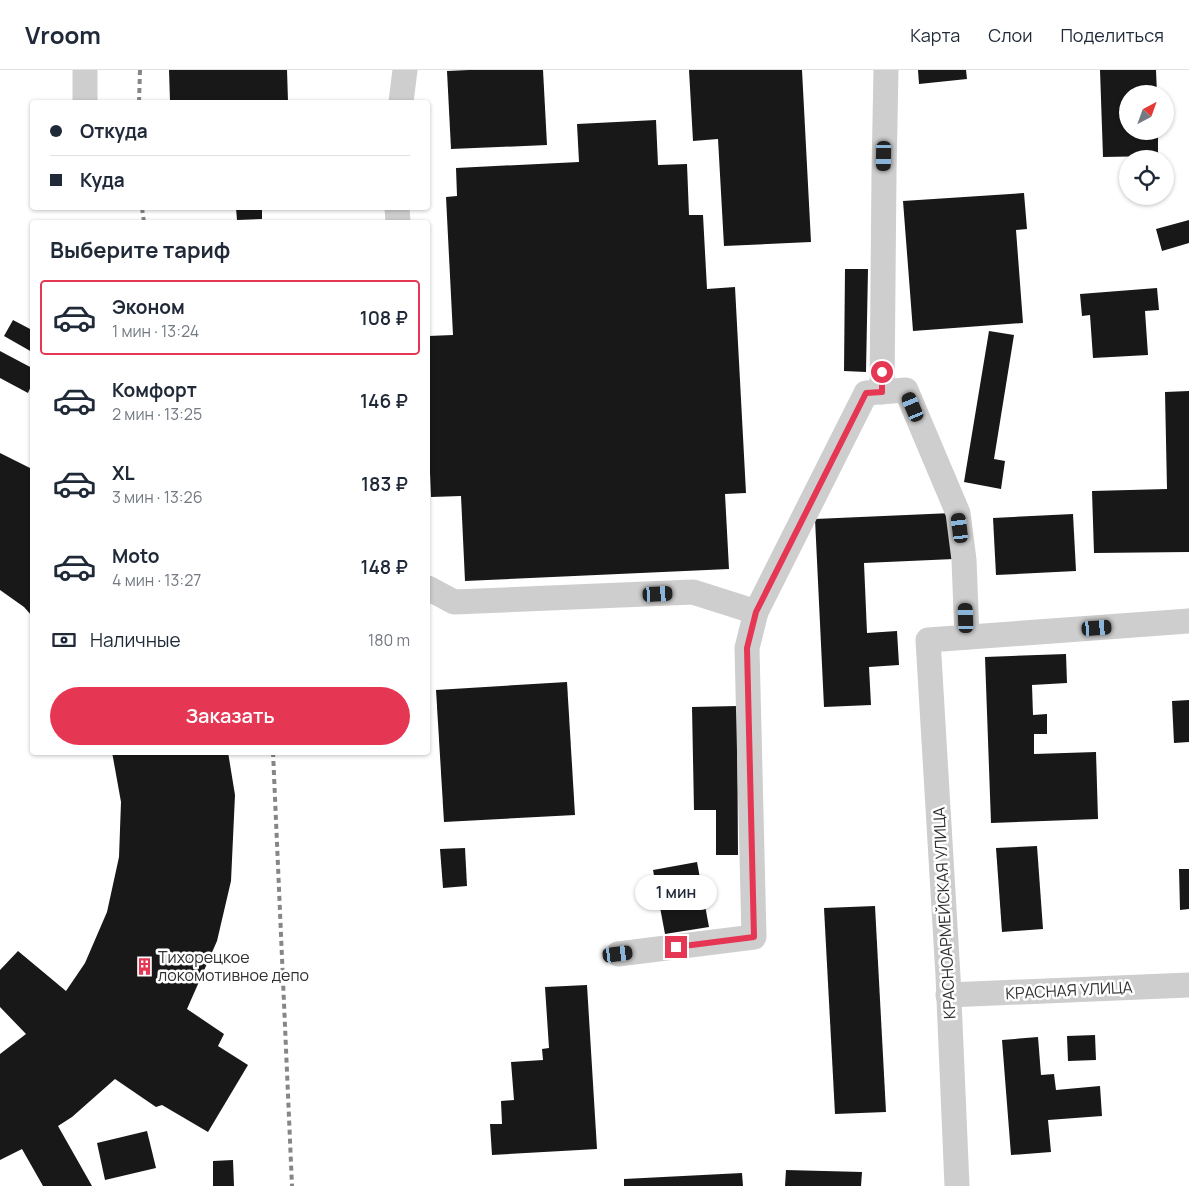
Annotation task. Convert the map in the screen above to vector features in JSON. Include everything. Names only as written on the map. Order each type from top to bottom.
[{"type":"street","points":[[85,70],[85,100]]},
{"type":"street","points":[[401,100],[404,70]]},
{"type":"street","points":[[882,392],[886,70]]},
{"type":"street","points":[[618,954],[754,937],[747,648],[756,612],[866,393],[906,390],[958,513],[964,560],[967,637],[1189,620]]},
{"type":"street","points":[[430,589],[454,602],[693,592],[756,612]]},
{"type":"street","name":"КРАСНОАРМЕЙСКАЯ УЛИЦА","points":[[957,1186],[928,640],[967,637]]},
{"type":"street","name":"КРАСНАЯ УЛИЦА","points":[[948,995],[1189,985]]},
{"type":"building","points":[[169,70],[287,70],[288,100],[170,100]]},
{"type":"building","points":[[543,70],[547,145],[451,149],[447,71]]},
{"type":"building","points":[[689,70],[802,70],[811,242],[724,246],[718,139],[693,141]]},
{"type":"building","points":[[918,70],[966,70],[967,79],[919,84]]},
{"type":"building","points":[[1100,70],[1156,70],[1157,85],[1119,85],[1119,140],[1158,140],[1158,150],[1119,150],[1119,157],[1103,157]]},
{"type":"building","points":[[656,120],[658,165],[687,164],[689,215],[703,215],[707,289],[735,287],[746,493],[725,494],[729,569],[465,581],[461,496],[431,497],[430,336],[453,335],[446,197],[457,196],[456,168],[579,162],[577,124]]},
{"type":"building","points":[[1024,193],[1027,229],[1016,230],[1023,323],[913,331],[903,201]]},
{"type":"building","points":[[236,210],[262,210],[262,219],[237,220]]},
{"type":"building","points":[[1189,220],[1189,243],[1162,251],[1156,229]]},
{"type":"building","points":[[845,269],[868,269],[866,372],[844,371]]},
{"type":"building","points":[[1157,288],[1159,310],[1145,311],[1148,355],[1093,358],[1090,315],[1082,316],[1080,294]]},
{"type":"building","points":[[13,320],[30,329],[30,351],[4,336]]},
{"type":"building","points":[[989,331],[1014,335],[994,459],[1005,461],[1001,489],[964,482]]},
{"type":"building","points":[[0,351],[30,367],[30,388],[28,393],[0,378]]},
{"type":"building","points":[[1189,391],[1189,552],[1094,553],[1092,491],[1167,489],[1165,392]]},
{"type":"building","points":[[0,453],[30,468],[30,614],[24,607],[0,590]]},
{"type":"building","points":[[952,513],[954,559],[864,563],[867,633],[897,631],[899,665],[869,667],[871,705],[824,707],[815,519]]},
{"type":"building","points":[[1073,514],[1076,571],[996,575],[993,518]]},
{"type":"building","points":[[1066,654],[1067,683],[1032,685],[1033,715],[1047,714],[1047,734],[1034,734],[1034,754],[1096,752],[1098,819],[991,823],[985,657]]},
{"type":"building","points":[[567,682],[575,815],[444,822],[436,690]]},
{"type":"building","points":[[1189,700],[1189,742],[1174,743],[1172,701]]},
{"type":"building","points":[[737,706],[738,855],[716,855],[716,810],[694,810],[692,707]]},
{"type":"building","name":"Тихорецкое локомотивное депо","points":[[113,755],[228,755],[235,795],[231,881],[217,941],[187,1009],[224,1034],[218,1046],[248,1065],[208,1132],[162,1105],[156,1107],[115,1079],[72,1117],[58,1126],[92,1186],[43,1186],[22,1149],[0,1160],[0,1054],[26,1034],[0,1007],[0,970],[18,951],[66,991],[85,963],[107,912],[119,857],[121,802]]},
{"type":"building","points":[[1037,846],[1043,929],[1002,932],[996,848]]},
{"type":"building","points":[[465,848],[467,886],[443,888],[440,849]]},
{"type":"building","points":[[697,862],[709,927],[665,934],[653,870]]},
{"type":"building","points":[[1179,869],[1189,869],[1189,909],[1180,910]]},
{"type":"building","points":[[875,906],[886,1112],[835,1114],[824,908]]},
{"type":"building","points":[[587,985],[597,1149],[492,1155],[490,1124],[502,1124],[501,1101],[514,1100],[511,1062],[543,1060],[542,1049],[549,1048],[545,987]]},
{"type":"building","points":[[1095,1035],[1096,1060],[1068,1061],[1067,1036]]},
{"type":"building","points":[[1038,1037],[1041,1075],[1054,1074],[1056,1090],[1100,1086],[1102,1116],[1048,1120],[1051,1152],[1011,1155],[1002,1040]]},
{"type":"building","points":[[147,1131],[156,1168],[105,1180],[97,1143]]},
{"type":"building","points":[[233,1160],[234,1186],[213,1186],[213,1161]]},
{"type":"building","points":[[786,1170],[862,1172],[861,1186],[785,1186]]},
{"type":"building","points":[[742,1173],[743,1186],[624,1186],[624,1179]]},
{"type":"railway","points":[[139,100],[140,70]]},
{"type":"railway","points":[[142,210],[144,220]]},
{"type":"railway","points":[[273,755],[292,1186]]},
{"type":"place","name":"Тихорецкое локомотивное депо","points":[[144,966]]},
{"type":"route","points":[[676,947],[754,937],[747,648],[756,612],[866,393],[882,392],[882,372]]}]
